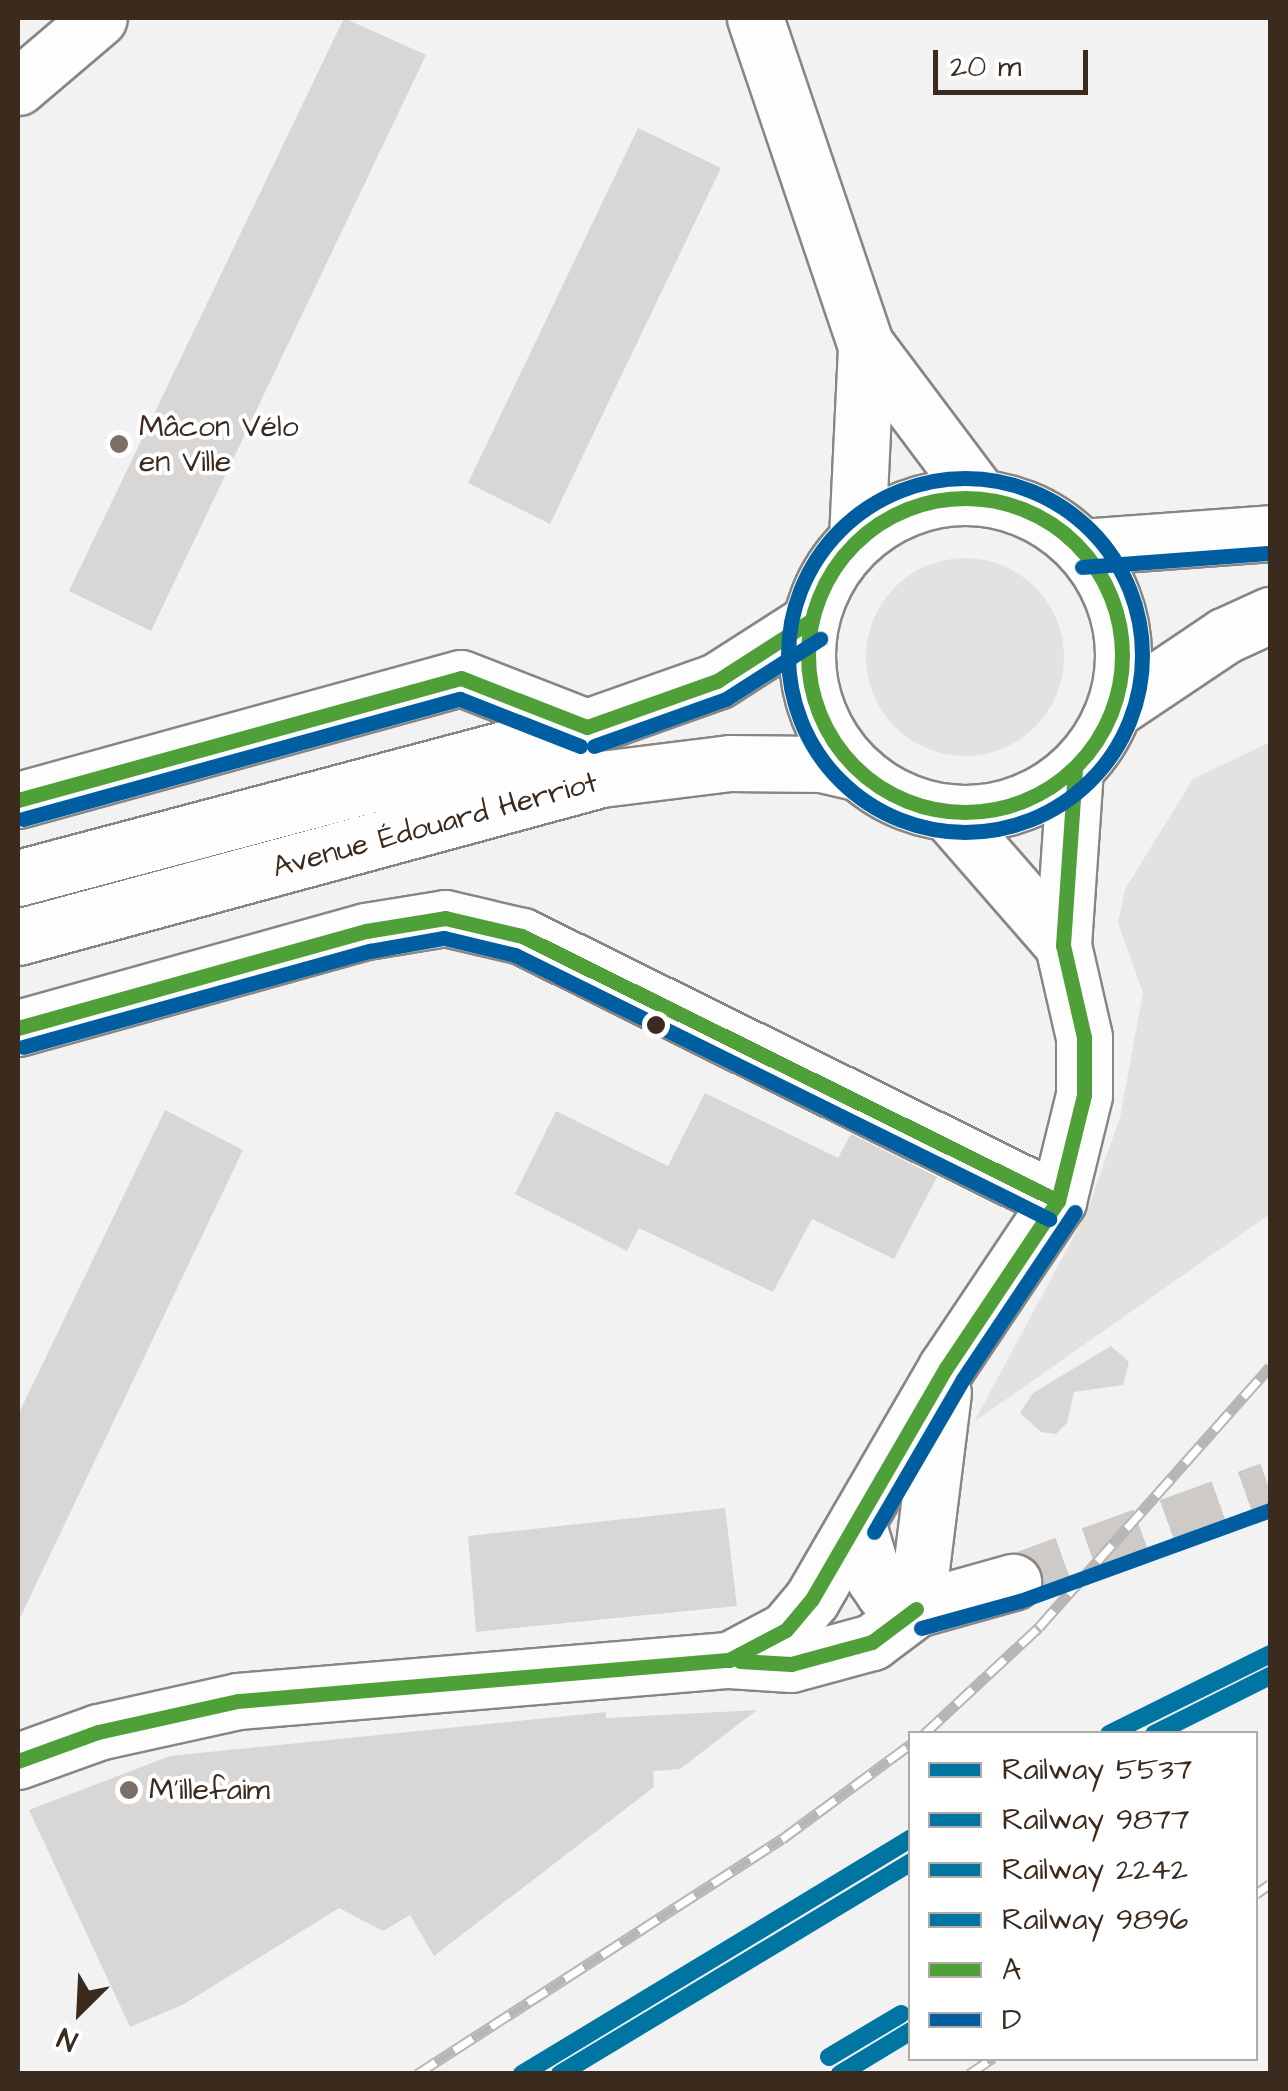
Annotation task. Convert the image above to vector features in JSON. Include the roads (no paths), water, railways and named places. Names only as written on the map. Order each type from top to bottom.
[{"type":"main road","points":[[18,86],[99,18]]},
{"type":"main road","points":[[755,18],[866,345],[980,497]]},
{"type":"main road","points":[[857,538],[866,345]]},
{"type":"main road","points":[[980,497],[1035,512],[1081,547],[1106,582],[1120,623],[1123,667],[1114,710],[1075,769],[1022,801],[993,811],[947,812],[901,799],[860,774],[832,742],[814,704],[806,663],[809,622],[827,576],[857,538],[893,512],[936,499],[980,497]]},
{"type":"main road","points":[[1081,547],[1270,532]]},
{"type":"main road","points":[[1114,710],[1224,636],[1270,615]]},
{"type":"main road","name":"Avenue Édouard Herriot","points":[[18,878],[587,727],[717,681],[809,622]]},
{"type":"main road","points":[[18,800],[461,678],[587,727]]},
{"type":"main road","name":"Avenue Édouard Herriot","points":[[18,937],[602,779],[730,763],[820,764],[860,774]]},
{"type":"main road","points":[[729,1660],[786,1630],[857,1522],[946,1368],[1058,1201],[1084,1096],[1084,1037],[1063,945],[1075,769]]},
{"type":"main road","points":[[947,812],[1063,945]]},
{"type":"main road","points":[[18,1028],[366,930],[445,918],[522,936],[1058,1201]]},
{"type":"main road","points":[[916,1608],[946,1368]]},
{"type":"main road","points":[[857,1522],[874,1578],[884,1593],[916,1608]]},
{"type":"main road","points":[[18,1761],[98,1732],[238,1701],[729,1660],[791,1664],[872,1642],[916,1608],[1013,1582]]},
{"type":"tunnel","points":[[1013,1582],[1270,1489]]},
{"type":"railway","points":[[927,1731],[1039,1627],[1270,1367]]},
{"type":"railway","points":[[417,2074],[782,1839],[908,1746]]},
{"type":"railway","points":[[1258,1893],[1270,1884]]},
{"type":"railway","points":[[969,2074],[988,2061]]},
{"type":"rail line","name":"5537","points":[[1115,1731],[1270,1654]]},
{"type":"rail line","name":"9877","points":[[1160,1731],[1270,1676]]},
{"type":"rail line","name":"5537","points":[[522,2074],[908,1840]]},
{"type":"rail line","name":"9877","points":[[560,2074],[908,1864]]},
{"type":"rail line","name":"9896","points":[[829,2057],[901,2014]]},
{"type":"rail line","name":"2242","points":[[840,2074],[908,2033]]},
{"type":"place","name":"Mâcon Vélo en Ville","points":[[119,444]]},
{"type":"place","name":"M'illefaim","points":[[129,1790]]}]
